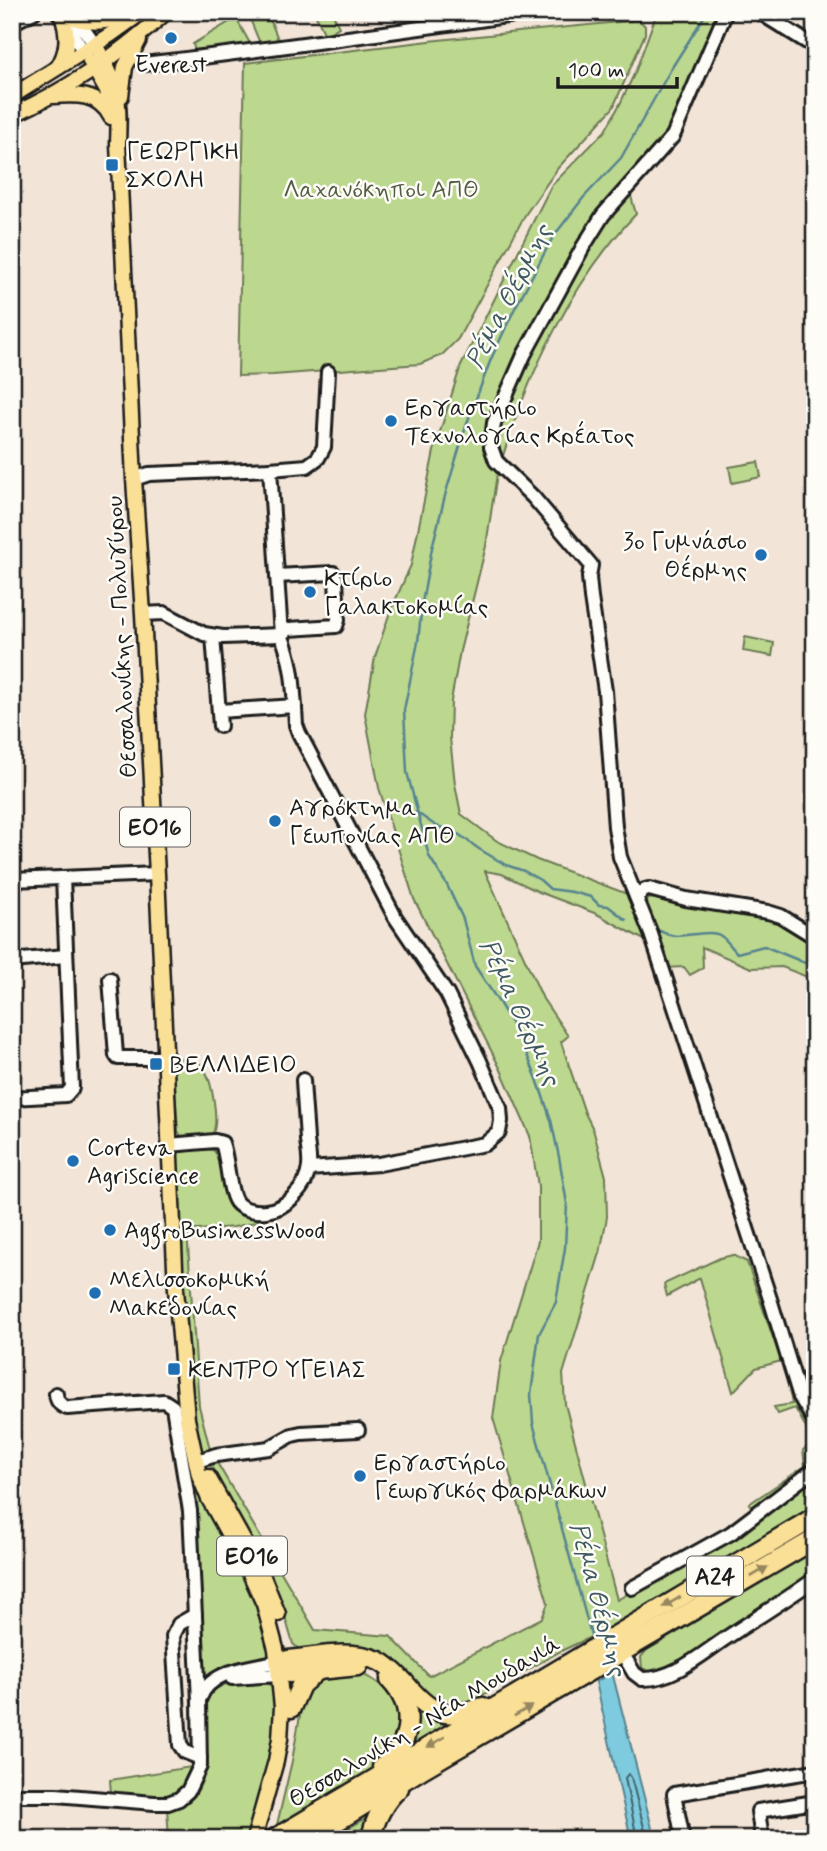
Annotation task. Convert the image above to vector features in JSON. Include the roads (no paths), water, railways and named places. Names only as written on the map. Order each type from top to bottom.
[{"type":"highway","name":"Θεσσαλονίκη - Νέα Μουδανιά","points":[[266,1832],[352,1792],[815,1517]]},
{"type":"highway","name":"Θεσσαλονίκη - Νέα Μουδανιά","points":[[308,1839],[584,1675],[622,1659],[815,1539]]},
{"type":"highway","points":[[283,1667],[341,1654],[368,1657],[388,1666],[426,1706],[447,1714],[470,1712],[538,1683]]},
{"type":"highway","points":[[283,1667],[318,1670],[358,1665],[376,1671],[395,1686],[406,1710],[406,1736],[392,1759],[352,1792]]},
{"type":"highway","points":[[291,1708],[301,1685],[318,1670]]},
{"type":"highway","points":[[372,1839],[375,1822],[391,1795],[422,1769]]},
{"type":"main road","points":[[53,72],[62,61],[67,46],[64,16],[97,23],[140,12]]},
{"type":"main road","points":[[12,96],[90,48],[140,12]]},
{"type":"main road","name":"ΕΟ16","points":[[90,48],[99,65],[166,12]]},
{"type":"main road","name":"ΕΟ16","points":[[116,118],[125,67],[144,32]]},
{"type":"main road","points":[[12,115],[99,65]]},
{"type":"main road","name":"Θεσσαλονίκης - Πολυγύρου","points":[[99,65],[117,90],[116,118],[134,479],[157,874],[176,1289],[184,1395],[191,1442],[197,1461],[267,1585],[279,1618],[283,1667],[282,1707],[266,1832]]},
{"type":"main road","points":[[47,97],[77,95],[94,99],[116,118]]},
{"type":"main road","name":"Θεσσαλονίκης - Πολυγύρου","points":[[254,1839],[266,1832],[285,1760],[291,1708],[283,1667]]},
{"type":"street","points":[[12,23],[34,12]]},
{"type":"street","points":[[144,64],[539,12]]},
{"type":"street","points":[[726,12],[673,136],[603,215],[549,307],[499,411],[491,451],[496,461],[524,487],[591,565],[591,598],[605,691],[615,827],[620,857],[651,934],[800,1397],[815,1422]]},
{"type":"street","points":[[759,12],[807,42],[815,44]]},
{"type":"street","points":[[64,16],[85,31],[90,48]]},
{"type":"street","points":[[134,479],[149,474],[307,466],[318,458],[324,447],[327,372]]},
{"type":"street","points":[[270,469],[281,635],[290,661],[296,725],[301,740],[395,917],[447,995],[480,1061],[500,1108],[501,1121],[499,1132],[485,1144],[379,1164],[309,1169]]},
{"type":"street","points":[[143,614],[164,613],[212,636],[281,635],[289,629],[336,626],[336,579],[333,573],[277,576]]},
{"type":"street","points":[[212,636],[220,726]]},
{"type":"street","points":[[219,711],[295,706]]},
{"type":"street","points":[[12,880],[157,874]]},
{"type":"street","points":[[12,1098],[66,1095],[72,1088],[63,878]]},
{"type":"street","points":[[636,896],[649,889],[686,899],[768,912],[780,916],[815,937]]},
{"type":"street","points":[[12,961],[65,956]]},
{"type":"street","points":[[110,979],[118,1058],[165,1058]]},
{"type":"street","points":[[169,1145],[215,1141],[222,1143],[236,1202],[248,1210],[267,1211],[280,1208],[293,1198],[309,1169],[303,1080]]},
{"type":"street","points":[[12,1796],[56,1795],[168,1803],[179,1799],[188,1791],[200,1766],[190,1511],[173,1407],[164,1401],[67,1408],[60,1405],[56,1394]]},
{"type":"street","points":[[197,1461],[216,1455],[269,1448],[301,1433],[358,1430]]},
{"type":"street","points":[[632,1588],[731,1533],[815,1469]]},
{"type":"street","points":[[622,1659],[642,1679],[667,1675],[691,1662],[815,1579]]},
{"type":"street","points":[[195,1615],[179,1624],[173,1636],[180,1745],[185,1752],[200,1758]]},
{"type":"street","points":[[199,1701],[204,1689],[222,1675],[283,1667]]},
{"type":"street","points":[[683,1839],[674,1794],[814,1774]]},
{"type":"street","points":[[762,1839],[758,1811],[815,1802]]},
{"type":"water","points":[[612,1672],[654,1839],[631,1839],[596,1682]]},
{"type":"waterway","name":"Ρέμα Θέρμης","points":[[593,1642],[533,1423],[531,1394],[539,1334],[556,1302],[565,1248],[567,1204],[559,1157],[551,1120],[520,1038],[475,966],[463,919],[429,856],[407,772],[404,710],[418,642],[432,548],[467,423],[491,359],[553,237],[584,197],[621,158],[707,12]]},
{"type":"waterway","points":[[416,812],[436,826],[454,831],[506,865],[540,880],[550,889],[591,897],[599,905],[608,906],[626,920]]},
{"type":"waterway","points":[[655,929],[674,936],[717,934],[737,953],[764,946],[815,967]]},
{"type":"place","name":"Everest","points":[[171,38]]},
{"type":"place","name":"ΓΕΩΡΓΙΚΗ ΣΧΟΛΗ","points":[[112,165]]},
{"type":"place","name":"Εργαστήριο Τεχνολογίας Κρέατος","points":[[391,421]]},
{"type":"place","name":"3ο Γυμνάσιο Θέρμης","points":[[761,555]]},
{"type":"place","name":"Κτίριο Γαλακτοκομίας","points":[[310,592]]},
{"type":"place","name":"Αγρόκτημα Γεωπονίας ΑΠΘ","points":[[275,821]]},
{"type":"place","name":"ΒΕΛΛΙΔΕΙΟ","points":[[156,1064]]},
{"type":"place","name":"Corteva Agriscience","points":[[73,1161]]},
{"type":"place","name":"AggroBusinessWood","points":[[110,1230]]},
{"type":"place","name":"Μελισσοκομική Μακεδονίας","points":[[95,1293]]},
{"type":"place","name":"ΚΕΝΤΡΟ ΥΓΕΙΑΣ","points":[[174,1369]]},
{"type":"place","name":"Εργαστήριο Γεωργικός Φαρμάκων","points":[[360,1476]]},
{"type":"park label","name":"Λαχανόκηποι ΑΠΘ","points":[[381,189]]}]
